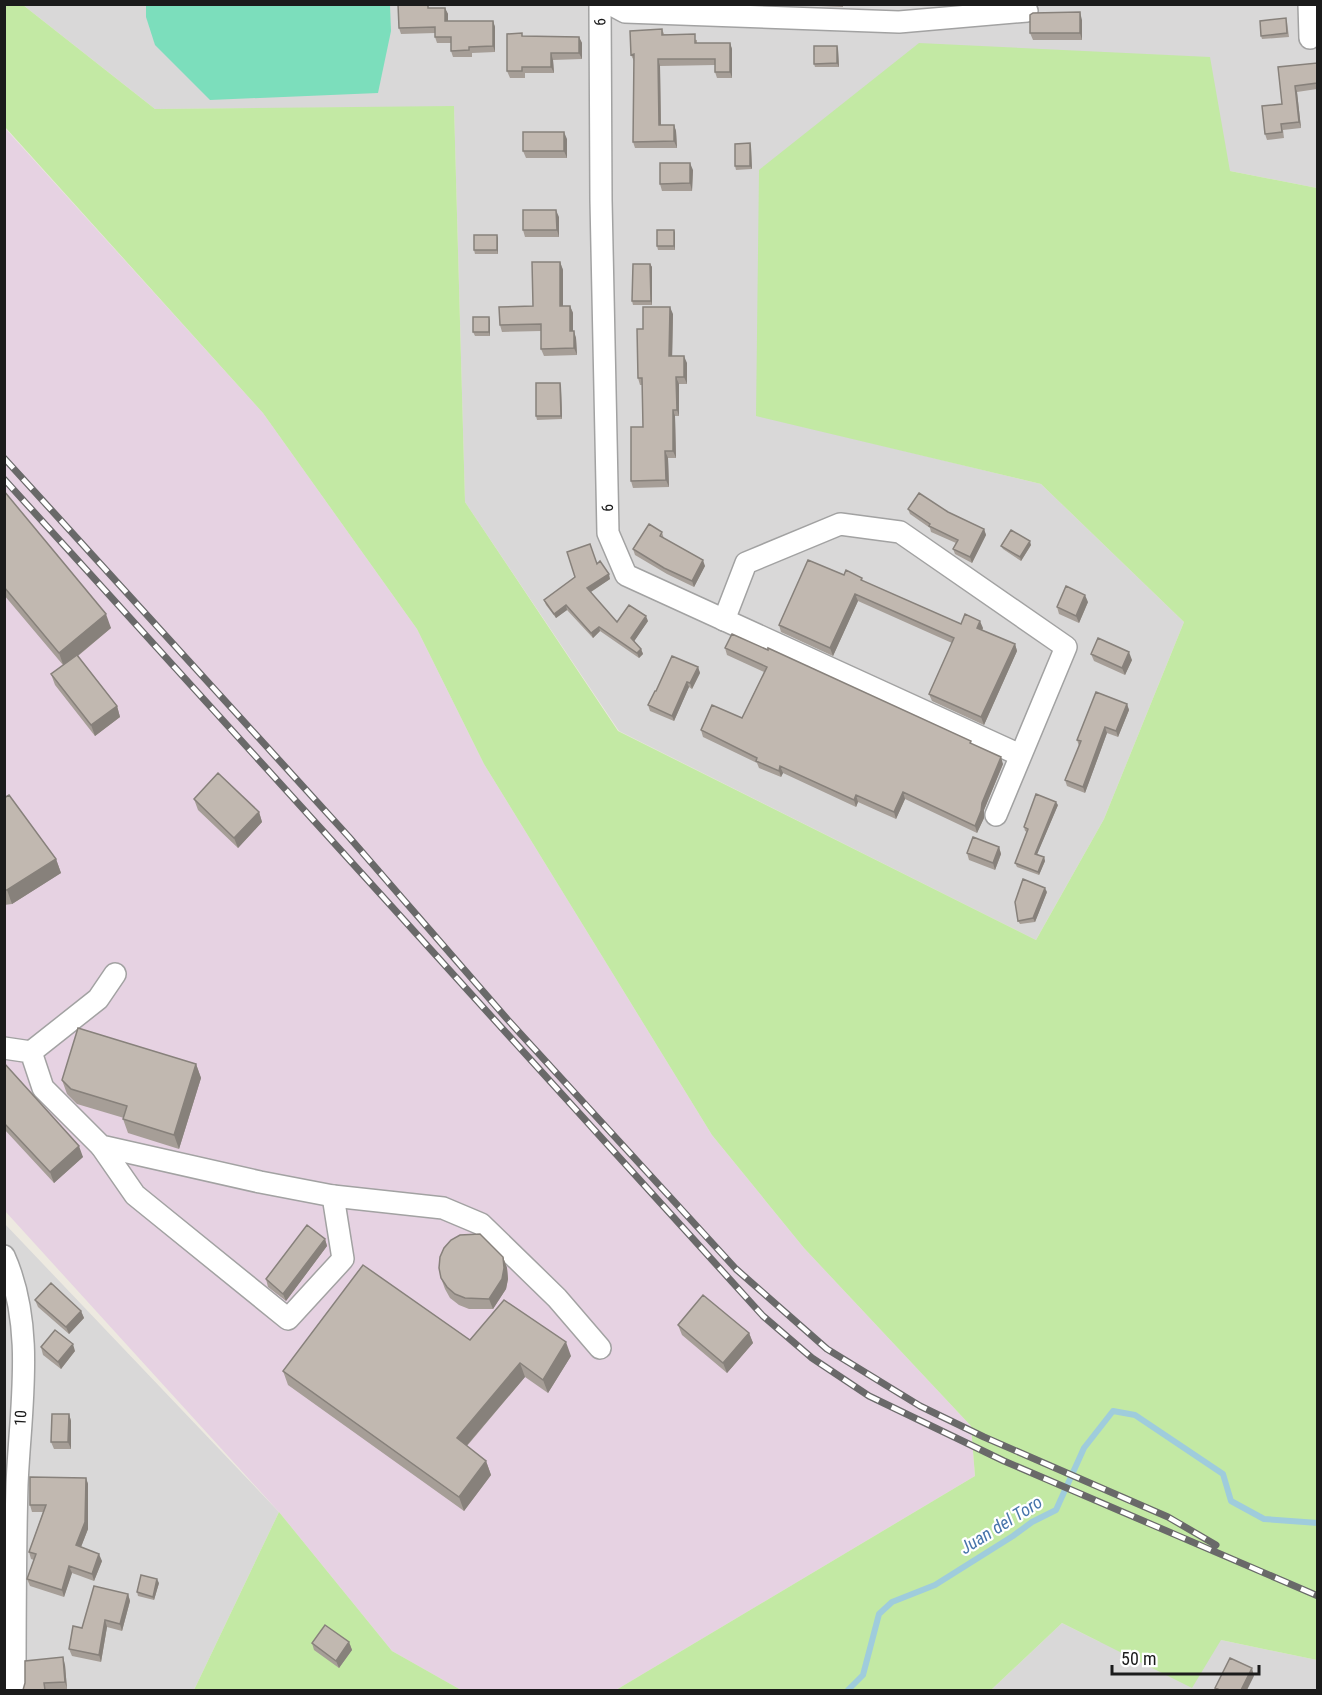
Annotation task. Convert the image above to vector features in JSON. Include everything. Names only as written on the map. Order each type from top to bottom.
[{"type":"street","name":"9","points":[[600,4],[601,200],[608,533],[626,575],[1020,755]]},
{"type":"street","points":[[610,4],[625,12],[899,22],[1027,11]]},
{"type":"street","points":[[1309,4],[1310,38]]},
{"type":"street","points":[[724,620],[746,563],[840,524],[900,532],[1066,647],[996,815]]},
{"type":"street","points":[[4,1048],[31,1052],[98,999],[115,974]]},
{"type":"street","points":[[31,1052],[43,1088],[101,1146],[135,1195],[288,1319],[343,1259],[333,1196]]},
{"type":"street","points":[[101,1146],[333,1196],[443,1208],[481,1224],[557,1298],[600,1348]]},
{"type":"street","name":"10","points":[[4,1256],[10,1288],[24,1336],[11,1487],[15,1690]]},
{"type":"shaded area","points":[[23,5],[1317,5],[1317,188],[1230,171],[756,415],[1041,484],[1184,622],[1104,819],[1036,940],[619,731],[465,502],[454,107],[155,109]]},
{"type":"shaded area","points":[[4,127],[263,413],[417,629],[484,764],[712,1135],[804,1248],[971,1426],[975,1476],[616,1690],[461,1690],[392,1651],[279,1512],[5,1211]]},
{"type":"shaded area","points":[[4,1223],[279,1512],[194,1690],[5,1690]]},
{"type":"shaded area","points":[[1062,1623],[1100,1642],[1221,1640],[1317,1660],[1317,1690],[991,1690]]},
{"type":"green space","points":[[4,5],[23,5],[155,109],[454,106],[465,502],[618,731],[1036,940],[1104,819],[1184,622],[1041,484],[756,416],[759,170],[919,43],[1210,57],[1230,171],[1317,188],[1317,1660],[1221,1640],[1192,1688],[1062,1623],[991,1690],[616,1690],[975,1476],[971,1426],[804,1248],[712,1135],[484,764],[417,629],[263,413],[5,127]]},
{"type":"green space","points":[[146,5],[390,5],[391,31],[378,93],[210,100],[155,45],[146,17]]},
{"type":"green space","points":[[279,1512],[392,1651],[461,1690],[194,1690]]},
{"type":"building","points":[[398,4],[428,4],[428,8],[445,8],[445,21],[493,21],[493,46],[469,47],[469,50],[451,51],[451,37],[435,37],[435,27],[399,28]]},
{"type":"building","points":[[1080,12],[1080,33],[1030,33],[1030,15],[1033,13]]},
{"type":"building","points":[[1286,18],[1287,33],[1261,36],[1260,21]]},
{"type":"building","points":[[662,29],[662,35],[695,34],[695,43],[730,43],[730,72],[715,72],[715,59],[658,59],[659,125],[674,125],[674,141],[633,142],[634,54],[631,55],[630,31]]},
{"type":"building","points":[[522,33],[522,36],[579,37],[579,53],[551,53],[551,67],[522,67],[522,71],[507,71],[507,34]]},
{"type":"building","points":[[814,46],[837,46],[837,63],[814,64]]},
{"type":"building","points":[[1317,63],[1317,83],[1295,86],[1299,122],[1281,124],[1282,132],[1265,134],[1262,106],[1282,104],[1278,67]]},
{"type":"building","points":[[523,132],[564,132],[564,151],[523,151]]},
{"type":"building","points":[[750,143],[750,166],[735,166],[735,144]]},
{"type":"building","points":[[660,163],[690,163],[690,183],[660,184]]},
{"type":"building","points":[[523,210],[556,210],[557,230],[523,230]]},
{"type":"building","points":[[657,230],[674,230],[674,246],[657,246]]},
{"type":"building","points":[[474,235],[497,235],[497,250],[474,250]]},
{"type":"building","points":[[532,262],[560,262],[560,306],[570,306],[570,331],[574,331],[574,348],[541,349],[541,324],[500,325],[499,307],[533,306]]},
{"type":"building","points":[[633,264],[650,264],[651,301],[632,301]]},
{"type":"building","points":[[643,307],[670,307],[669,356],[684,356],[684,377],[676,377],[677,410],[673,410],[673,451],[665,451],[666,480],[631,481],[631,427],[643,427],[642,378],[638,378],[637,329],[643,329]]},
{"type":"building","points":[[473,317],[489,317],[489,332],[473,332]]},
{"type":"building","points":[[536,383],[560,383],[561,416],[536,416]]},
{"type":"building","points":[[4,491],[106,614],[59,653],[4,587]]},
{"type":"building","points":[[919,493],[948,512],[984,529],[970,557],[953,549],[958,540],[929,526],[930,524],[908,509]]},
{"type":"building","points":[[649,524],[662,532],[660,536],[703,560],[692,581],[664,568],[633,549]]},
{"type":"building","points":[[1011,530],[1030,541],[1020,557],[1001,546]]},
{"type":"building","points":[[590,544],[597,564],[600,561],[609,574],[587,588],[617,622],[629,605],[646,616],[631,638],[641,649],[637,653],[599,627],[591,633],[566,605],[554,614],[544,600],[575,577],[567,552]]},
{"type":"building","points":[[808,560],[844,575],[846,570],[862,578],[861,580],[961,624],[965,614],[980,621],[977,628],[1015,644],[981,717],[929,694],[954,638],[855,594],[830,648],[779,625]]},
{"type":"building","points":[[1066,586],[1085,595],[1076,616],[1057,607]]},
{"type":"building","points":[[732,634],[768,650],[768,648],[1001,757],[975,826],[903,792],[894,812],[856,795],[854,800],[780,766],[779,771],[756,761],[757,758],[701,730],[712,705],[742,718],[767,667],[725,648]]},
{"type":"building","points":[[1098,638],[1129,652],[1122,668],[1091,654]]},
{"type":"building","points":[[77,655],[117,706],[91,725],[51,674]]},
{"type":"building","points":[[672,656],[698,667],[690,683],[687,682],[672,716],[648,705]]},
{"type":"building","points":[[1096,692],[1127,704],[1116,731],[1105,727],[1083,787],[1065,780],[1081,741],[1077,740]]},
{"type":"building","points":[[218,773],[259,812],[234,838],[194,799]]},
{"type":"building","points":[[1036,794],[1056,802],[1035,854],[1044,857],[1038,872],[1015,863],[1028,829],[1024,827]]},
{"type":"building","points":[[9,795],[56,859],[4,890],[4,798]]},
{"type":"building","points":[[973,837],[999,847],[993,863],[967,853]]},
{"type":"building","points":[[1023,879],[1045,888],[1033,918],[1018,921],[1015,902]]},
{"type":"building","points":[[78,1028],[196,1064],[174,1135],[123,1119],[127,1106],[71,1089],[62,1080]]},
{"type":"building","points":[[4,1063],[79,1146],[50,1172],[4,1123]]},
{"type":"building","points":[[307,1225],[325,1239],[283,1294],[266,1279]]},
{"type":"building","points":[[480,1234],[503,1257],[502,1279],[489,1299],[465,1298],[455,1294],[441,1278],[440,1257],[451,1240],[460,1235]]},
{"type":"building","points":[[363,1265],[470,1340],[504,1300],[566,1342],[543,1380],[520,1363],[457,1438],[486,1461],[459,1497],[283,1371]]},
{"type":"building","points":[[51,1283],[81,1311],[66,1327],[35,1300]]},
{"type":"building","points":[[703,1295],[749,1333],[723,1363],[678,1325]]},
{"type":"building","points":[[55,1330],[73,1344],[58,1362],[41,1347]]},
{"type":"building","points":[[52,1414],[69,1414],[68,1442],[51,1442]]},
{"type":"building","points":[[30,1477],[86,1478],[85,1522],[76,1545],[99,1554],[92,1574],[69,1566],[62,1590],[27,1579],[36,1554],[29,1552],[46,1505],[30,1505]]},
{"type":"building","points":[[141,1575],[157,1579],[153,1597],[137,1592]]},
{"type":"building","points":[[94,1586],[128,1594],[120,1624],[105,1620],[99,1655],[69,1649],[73,1626],[82,1628]]},
{"type":"building","points":[[325,1625],[349,1642],[336,1661],[312,1643]]},
{"type":"building","points":[[63,1657],[65,1682],[44,1683],[45,1690],[23,1690],[25,1661]]},
{"type":"building","points":[[1230,1658],[1252,1668],[1241,1690],[1215,1688]]},
{"type":"waterway","name":"Juan del Toro","points":[[848,1690],[863,1675],[879,1614],[892,1602],[935,1585],[1032,1522],[1056,1510],[1084,1448],[1113,1411],[1135,1415],[1223,1474],[1231,1501],[1264,1519],[1318,1523]]},
{"type":"railway","points":[[4,458],[349,837],[508,1020],[736,1269],[827,1349],[920,1406],[984,1437],[1168,1517],[1216,1545]]},
{"type":"railway","points":[[4,479],[763,1316],[812,1358],[869,1396],[1004,1461],[1318,1596]]}]
